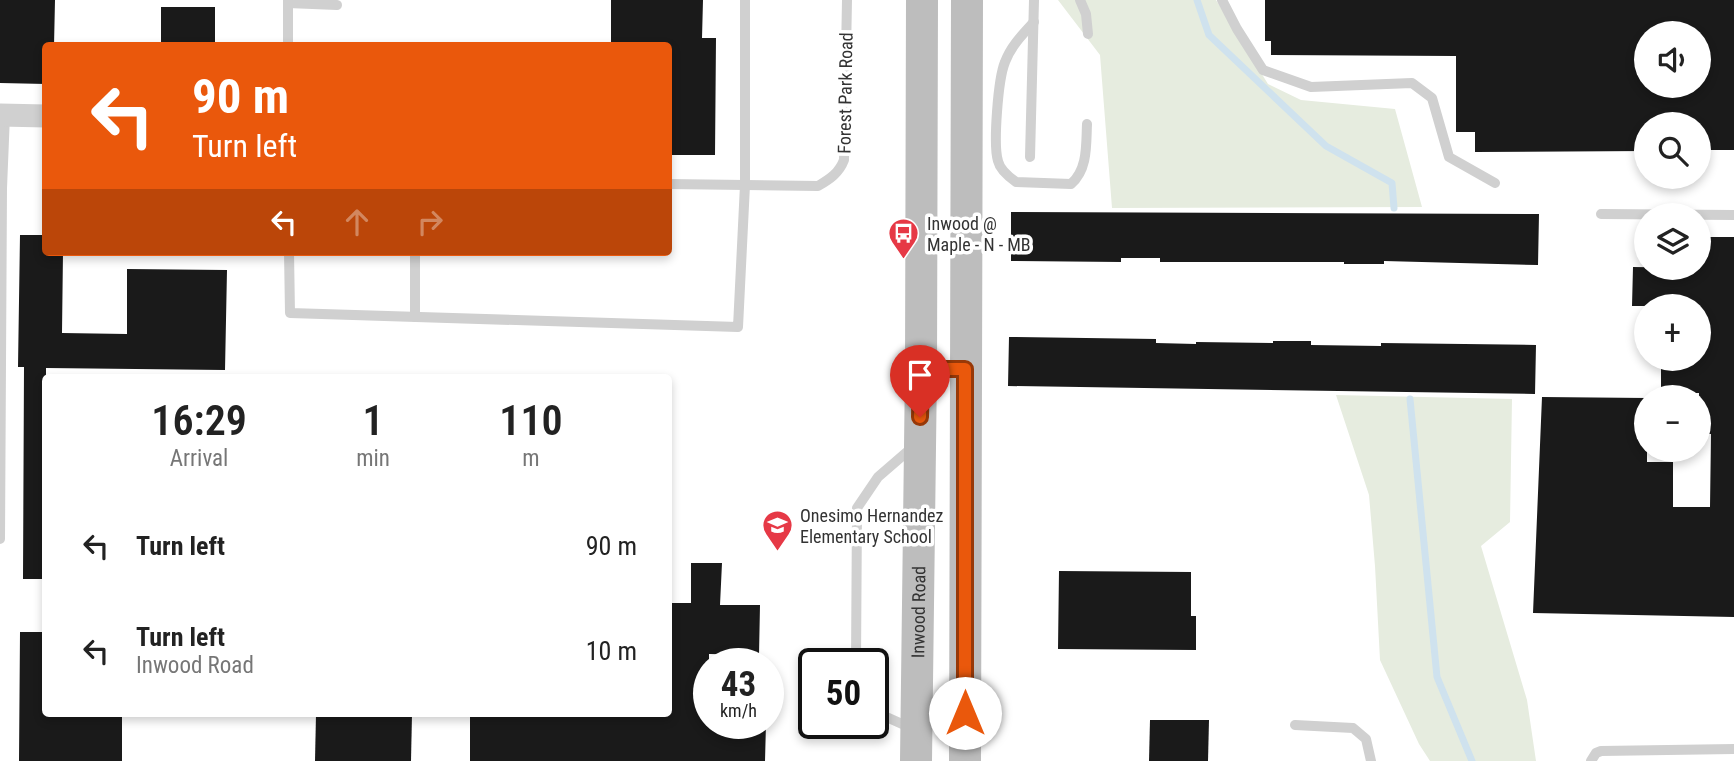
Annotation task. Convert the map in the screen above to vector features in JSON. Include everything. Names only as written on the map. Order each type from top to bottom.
[{"type":"main road","name":"Inwood Road","points":[[916,746],[922,0]]},
{"type":"main road","points":[[965,761],[967,0]]},
{"type":"main road","points":[[921,369],[965,369]]},
{"type":"street","points":[[3,115],[42,116]]},
{"type":"lane","points":[[289,256],[290,313],[738,327],[746,185],[745,0]]},
{"type":"lane","name":"Forest Park Road","points":[[672,184],[818,186],[841,168],[844,160],[847,0]]},
{"type":"lane","points":[[1030,157],[1034,0]]},
{"type":"lane","points":[[1080,0],[1086,14],[1088,34]]},
{"type":"lane","points":[[1222,0],[1263,71],[1311,87],[1412,83],[1432,98],[1449,157],[1495,183]]},
{"type":"lane","points":[[288,42],[288,1],[337,5]]},
{"type":"lane","points":[[1034,22],[1014,44],[1003,65],[996,111],[998,162],[1009,178],[1016,182],[1071,184],[1079,177],[1086,153],[1087,124]]},
{"type":"lane","points":[[0,539],[3,115]]},
{"type":"lane","points":[[1601,214],[1734,215]]},
{"type":"lane","points":[[415,256],[415,317]]},
{"type":"lane","points":[[856,648],[857,508],[878,477],[920,441]]},
{"type":"lane","points":[[889,721],[916,746]]},
{"type":"lane","points":[[1295,724],[1353,727],[1366,739],[1371,761]]},
{"type":"lane","points":[[1591,761],[1595,753],[1601,751],[1734,749]]},
{"type":"shaded area","points":[[1058,0],[1216,0],[1268,84],[1301,100],[1395,109],[1422,207],[1112,208],[1100,55]]},
{"type":"shaded area","points":[[1336,395],[1512,399],[1510,522],[1481,546],[1527,700],[1536,761],[1430,761],[1419,744],[1380,660],[1369,495]]},
{"type":"building","points":[[0,0],[55,0],[54,42],[42,42],[42,84],[0,83]]},
{"type":"building","points":[[611,0],[703,0],[702,38],[716,38],[715,155],[672,155],[672,42],[611,42]]},
{"type":"building","points":[[1265,0],[1734,0],[1734,150],[1711,150],[1711,112],[1634,112],[1634,151],[1475,152],[1475,132],[1456,132],[1456,56],[1271,55],[1271,41],[1265,41]]},
{"type":"building","points":[[161,7],[215,7],[215,42],[161,42]]},
{"type":"building","points":[[1011,212],[1539,214],[1538,265],[1384,261],[1384,264],[1160,262],[1160,258],[1121,258],[1121,262],[1011,261]]},
{"type":"building","points":[[20,235],[42,235],[42,256],[63,256],[62,333],[127,334],[127,269],[227,270],[225,370],[46,368],[46,374],[42,374],[42,579],[23,579],[24,367],[18,367]]},
{"type":"building","points":[[1711,237],[1734,237],[1734,617],[1533,613],[1542,397],[1634,398],[1634,462],[1673,462],[1673,507],[1710,507],[1711,385],[1661,385],[1661,371],[1711,371],[1711,294],[1634,294],[1632,306],[1633,267],[1634,280],[1711,280]]},
{"type":"building","points":[[1009,337],[1156,339],[1156,343],[1196,344],[1311,341],[1311,345],[1536,345],[1535,394],[1008,386]]},
{"type":"building","points":[[691,563],[722,563],[720,605],[760,605],[759,648],[693,648],[693,739],[766,739],[765,761],[470,761],[470,717],[672,717],[672,603],[691,603]]},
{"type":"building","points":[[1059,571],[1191,572],[1191,616],[1196,616],[1196,650],[1058,649]]},
{"type":"building","points":[[20,632],[42,632],[42,717],[122,717],[122,761],[19,761]]},
{"type":"building","points":[[316,717],[412,717],[411,761],[315,761]]},
{"type":"building","points":[[1150,720],[1209,720],[1208,761],[1149,761]]},
{"type":"waterway","points":[[1197,0],[1209,35],[1326,146],[1392,183],[1394,208]]},
{"type":"waterway","points":[[1410,399],[1437,677],[1472,761]]},
{"type":"place","name":"Inwood @ Maple - N - MB","points":[[904,260]]},
{"type":"place","name":"Onesimo Hernandez Elementary School","points":[[777,552]]},
{"type":"route","points":[[920,417],[921,369],[965,369],[965,713]]}]
